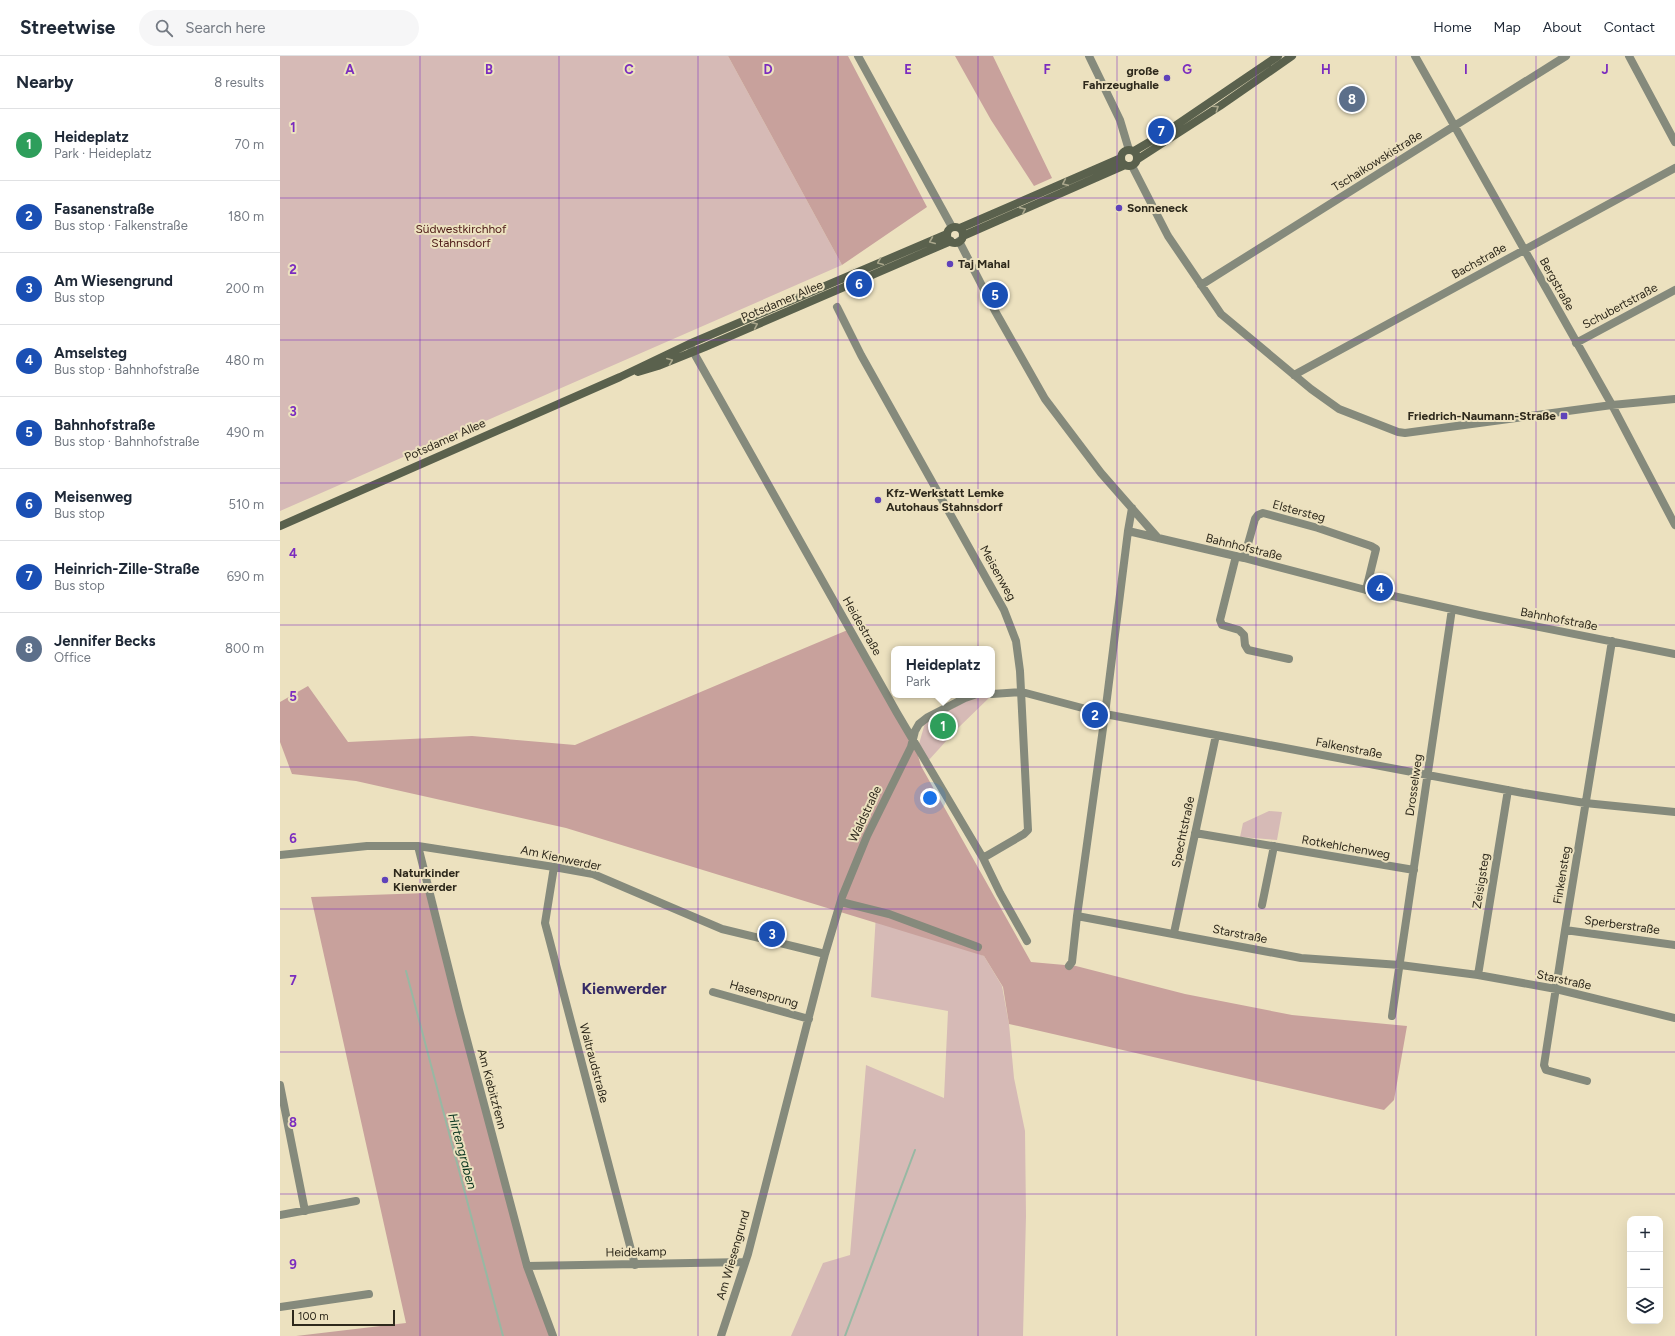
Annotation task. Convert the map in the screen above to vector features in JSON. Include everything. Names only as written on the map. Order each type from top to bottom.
[{"type":"street","points":[[858,56],[956,235],[995,311],[1043,395],[1101,473],[1158,538]]},
{"type":"street","points":[[1089,56],[1120,120],[1131,150],[1137,155],[1138,159]]},
{"type":"street","points":[[1278,56],[1163,134],[1131,150],[1124,151],[1126,163],[1168,236],[1221,314],[1294,375],[1339,409],[1398,432],[1405,433],[1612,405],[1675,399]]},
{"type":"street","points":[[1126,163],[1136,164],[1138,159],[1220,106],[1292,56]]},
{"type":"street","name":"Bergstraße","points":[[1415,56],[1612,405],[1675,525]]},
{"type":"street","name":"Tschaikowskistraße","points":[[1201,285],[1566,56]]},
{"type":"street","points":[[1629,56],[1675,142]]},
{"type":"street","name":"Potsdamer Allee","points":[[280,526],[620,377],[689,344],[956,235],[1126,163]]},
{"type":"street","name":"Bachstraße","points":[[1294,375],[1675,168]]},
{"type":"street","name":"Potsdamer Allee","points":[[620,377],[658,366],[693,352],[956,235]]},
{"type":"street","name":"Schubertstraße","points":[[1576,343],[1675,290]]},
{"type":"street","name":"Meisenweg","points":[[836,307],[1004,610],[1016,641],[1022,692],[1028,830],[1024,834],[983,858]]},
{"type":"street","name":"Heidestraße","points":[[689,344],[983,858],[1000,893],[1027,941]]},
{"type":"street","points":[[1069,966],[1072,962],[1132,508]]},
{"type":"street","name":"Elstersteg","points":[[1289,659],[1248,650],[1245,645],[1244,635],[1239,630],[1222,625],[1220,620],[1240,557],[1258,515],[1263,514],[1318,528],[1376,549],[1366,590]]},
{"type":"street","name":"Bahnhofstraße","points":[[1128,531],[1240,557],[1366,590],[1675,654]]},
{"type":"street","name":"Drosselweg","points":[[1400,965],[1452,609]]},
{"type":"street","name":"Finkensteg","points":[[1587,1081],[1546,1070],[1544,1065],[1612,641]]},
{"type":"street","name":"Falkenstraße","points":[[995,694],[1022,692],[1105,714],[1427,776],[1585,803],[1675,812]]},
{"type":"street","name":"Waldstraße","points":[[841,902],[867,836],[911,747],[919,724],[928,717],[964,698]]},
{"type":"street","name":"Spechtstraße","points":[[1174,933],[1216,735]]},
{"type":"street","name":"Zeisigsteg","points":[[1478,975],[1508,790]]},
{"type":"street","name":"Rotkehlchenweg","points":[[1195,833],[1414,870]]},
{"type":"street","name":"Am Kienwerder","points":[[280,855],[367,846],[418,846],[593,874],[722,929],[825,954]]},
{"type":"street","name":"Am Kiebitzfenn","points":[[418,846],[527,1266],[552,1336]]},
{"type":"street","points":[[1262,905],[1274,846]]},
{"type":"street","name":"Waltraudstraße","points":[[554,867],[544,923],[635,1264]]},
{"type":"street","points":[[841,902],[889,914],[978,947]]},
{"type":"street","name":"Am Wiesengrund","points":[[721,1336],[744,1262],[825,954],[841,902]]},
{"type":"street","name":"Starstraße","points":[[1077,916],[1301,958],[1400,965],[1478,975],[1556,989],[1675,1018]]},
{"type":"street","name":"Sperberstraße","points":[[1565,930],[1675,945]]},
{"type":"street","points":[[1392,1016],[1400,965]]},
{"type":"street","name":"Hasensprung","points":[[713,992],[809,1018]]},
{"type":"street","points":[[280,1084],[305,1211]]},
{"type":"street","points":[[280,1215],[356,1201]]},
{"type":"street","name":"Heidekamp","points":[[527,1266],[744,1262]]},
{"type":"street","points":[[280,1307],[369,1294]]},
{"type":"green space","name":"Südwestkirchhof Stahnsdorf","points":[[280,56],[728,56],[842,265],[280,511]]},
{"type":"green space","points":[[972,698],[989,698],[957,729],[928,761],[919,744],[925,723]]},
{"type":"green space","points":[[1269,811],[1282,812],[1277,840],[1240,837],[1243,823]]},
{"type":"green space","points":[[876,914],[984,956],[1002,986],[1009,1024],[1014,1078],[1025,1131],[1026,1216],[1023,1336],[791,1336],[823,1263],[850,1255],[866,1065],[944,1098],[948,1011],[871,997]]},
{"type":"shaded area","points":[[728,56],[848,56],[927,207],[842,265]]},
{"type":"shaded area","points":[[955,56],[993,56],[1052,178],[1034,186],[991,120]]},
{"type":"shaded area","points":[[850,629],[913,738],[921,766],[1031,962],[1076,966],[1185,994],[1292,1015],[1407,1026],[1394,1100],[1384,1110],[1009,1024],[1003,987],[984,956],[566,828],[356,781],[292,774],[280,742],[280,702],[308,686],[348,742],[472,736],[575,745]]},
{"type":"shaded area","points":[[427,893],[550,1336],[296,1336],[406,1323],[311,897]]},
{"type":"waterway","name":"Hirtengraben","points":[[406,971],[503,1336]]},
{"type":"waterway","points":[[845,1336],[915,1150]]},
{"type":"place","name":"große Fahrzeughalle","points":[[1167,78]]},
{"type":"place","name":"Jennifer Becks","points":[[1352,99]]},
{"type":"place","name":"Heinrich-Zille-Straße","points":[[1161,131]]},
{"type":"place","name":"Sonneneck","points":[[1119,208]]},
{"type":"place","name":"Taj Mahal","points":[[950,264]]},
{"type":"place","name":"Meisenweg","points":[[859,284]]},
{"type":"place","name":"Bahnhofstraße","points":[[995,295]]},
{"type":"place","name":"Friedrich-Naumann-Straße","points":[[1564,416]]},
{"type":"place","name":"Kfz-Werkstatt Lemke Autohaus Stahnsdorf","points":[[878,500]]},
{"type":"place","name":"Amselsteg","points":[[1380,588]]},
{"type":"place","name":"Fasanenstraße","points":[[1095,715]]},
{"type":"place","name":"Heideplatz","points":[[943,726]]},
{"type":"place","name":"Naturkinder Kienwerder","points":[[385,880]]},
{"type":"place","name":"Am Wiesengrund","points":[[772,934]]},
{"type":"district","name":"Kienwerder","points":[[624,988]]}]
